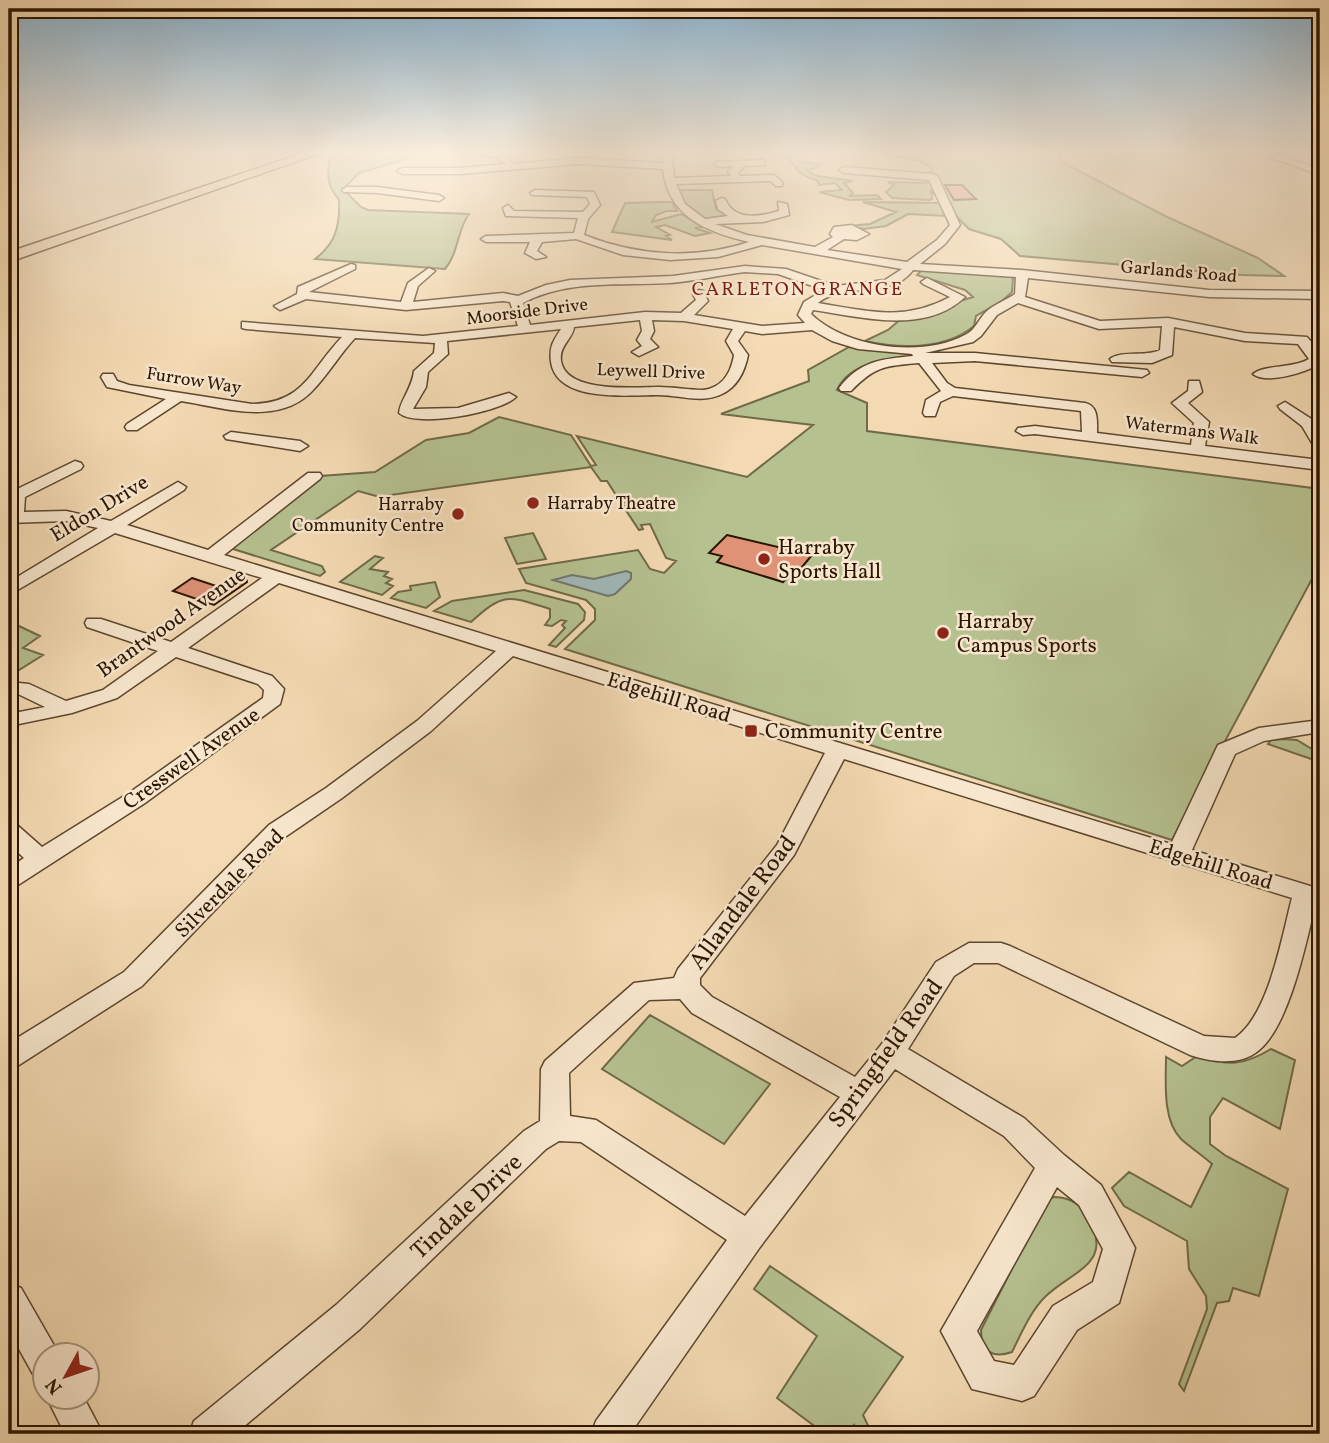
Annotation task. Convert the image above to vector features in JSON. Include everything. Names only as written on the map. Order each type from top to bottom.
[{"type":"highway","points":[[9,247],[93,219]]},
{"type":"highway","points":[[9,257],[119,219]]},
{"type":"street","points":[[579,236],[583,219]]},
{"type":"street","points":[[699,219],[704,222],[724,219]]},
{"type":"street","points":[[954,219],[956,225],[946,239],[910,266],[904,275],[891,280],[835,290],[817,297],[808,305],[804,315],[826,335],[846,342],[920,354],[975,357],[1086,388]]},
{"type":"street","name":"Garlands Road","points":[[704,222],[762,241],[910,266],[1022,273],[1219,293],[1284,297],[1320,295]]},
{"type":"street","points":[[486,239],[579,236],[612,249],[674,256],[729,252],[762,241]]},
{"type":"street","points":[[817,251],[842,236]]},
{"type":"street","points":[[518,254],[535,255],[532,246],[539,239]]},
{"type":"street","points":[[304,295],[302,290],[310,285],[351,267]]},
{"type":"street","points":[[525,327],[516,302],[528,294],[557,287],[614,286],[748,268],[792,273],[835,290]]},
{"type":"street","points":[[406,306],[412,285],[429,271]]},
{"type":"street","points":[[846,388],[864,370],[969,338],[979,332],[995,310],[1021,295],[1022,273]]},
{"type":"street","points":[[808,305],[874,313],[889,324],[923,314],[959,298],[927,282]]},
{"type":"street","points":[[499,283],[503,297]]},
{"type":"street","points":[[280,306],[304,295],[406,306],[503,297],[519,300]]},
{"type":"street","points":[[684,317],[701,302],[700,296],[716,297]]},
{"type":"street","points":[[1018,299],[1099,325],[1168,322],[1245,337],[1299,336],[1316,355],[1316,361],[1312,365],[1300,370],[1261,374]]},
{"type":"street","points":[[645,316],[648,331],[643,340],[645,349],[667,351]]},
{"type":"street","name":"Moorside Drive","points":[[246,325],[411,340],[645,316],[684,317],[740,328],[786,329],[813,326]]},
{"type":"street","points":[[1068,358],[1135,360],[1158,357],[1167,352],[1168,322]]},
{"type":"street","name":"Leywell Drive","points":[[567,323],[568,331],[560,338],[555,351],[556,362],[564,376],[585,387],[608,391],[659,385],[698,395],[715,393],[725,387],[744,365],[732,341],[740,328]]},
{"type":"street","points":[[253,438],[309,389],[335,349],[350,336]]},
{"type":"street","points":[[441,339],[441,354],[421,371],[419,387],[406,407],[403,418],[477,411],[509,397]]},
{"type":"street","points":[[920,354],[942,386],[951,392]]},
{"type":"street","points":[[930,413],[933,400],[951,392],[1086,388],[1142,373]]},
{"type":"street","name":"Furrow Way","points":[[108,377],[112,384],[120,388],[257,409],[274,419]]},
{"type":"street","points":[[1194,384],[1195,392],[1179,403],[1202,422],[1197,451]]},
{"type":"street","points":[[1086,388],[1090,437]]},
{"type":"street","points":[[132,427],[180,396]]},
{"type":"street","points":[[1285,406],[1308,423],[1320,445]]},
{"type":"street","name":"Watermans Walk","points":[[1023,431],[1035,430],[1320,465]]},
{"type":"street","points":[[231,436],[300,446]]},
{"type":"street","points":[[12,517],[17,495],[75,466]]},
{"type":"street","points":[[210,557],[314,476]]},
{"type":"street","name":"Eldon Drive","points":[[9,590],[178,488]]},
{"type":"street","name":"Edgehill Road","points":[[12,517],[66,516],[111,526],[1313,896]]},
{"type":"street","name":"Brantwood Avenue","points":[[9,720],[65,709],[110,694],[276,577]]},
{"type":"street","points":[[94,623],[171,649]]},
{"type":"street","name":"Cresswell Avenue","points":[[9,878],[137,798],[273,700],[274,689],[265,680],[171,649]]},
{"type":"street","name":"Silverdale Road","points":[[9,1057],[133,979],[277,831],[334,793],[424,726],[510,649]]},
{"type":"street","points":[[9,688],[22,688],[65,709]]},
{"type":"street","points":[[1179,853],[1226,750],[1259,735],[1310,728],[1320,744]]},
{"type":"street","name":"Allandale Road","points":[[838,750],[786,849],[687,976],[686,988],[702,1005],[858,1093]]},
{"type":"street","points":[[9,831],[39,858]]},
{"type":"street","name":"Springfield Road","points":[[621,1430],[749,1236],[891,1052],[945,969],[969,953],[1001,953],[1200,1047],[1221,1052],[1248,1044],[1269,1018],[1313,896]]},
{"type":"street","points":[[686,988],[643,990],[555,1069],[555,1128],[586,1129],[749,1236]]},
{"type":"street","points":[[891,1052],[1014,1127],[1053,1165],[1090,1195],[1119,1248],[1107,1292],[1065,1318],[1022,1384],[984,1377],[958,1331],[1053,1165]]},
{"type":"street","name":"Tindale Drive","points":[[207,1434],[348,1317],[535,1140],[555,1128]]},
{"type":"street","points":[[9,1299],[33,1342]]},
{"type":"street","points":[[73,1412],[85,1434]]},
{"type":"green space","points":[[339,219],[465,219],[445,269],[315,259],[328,247]]},
{"type":"green space","points":[[618,219],[654,219],[652,222],[690,219],[704,227],[695,228],[710,233],[695,236],[665,225],[656,227],[670,235],[666,236],[672,240],[612,232]]},
{"type":"green space","points":[[880,219],[898,219],[886,226],[864,229],[848,226],[870,224]]},
{"type":"green space","points":[[959,219],[1172,219],[1258,258],[1284,276],[1242,275],[1020,256],[1001,239],[969,229]]},
{"type":"green space","points":[[922,270],[1008,275],[1013,278],[1012,292],[976,316],[974,326],[950,340],[922,346],[865,341],[888,330],[901,319],[973,297],[965,290],[917,275]]},
{"type":"green space","name":"Harraby Campus Sports","points":[[849,347],[913,354],[915,357],[893,359],[860,368],[851,373],[837,390],[867,403],[867,431],[1320,489],[1320,564],[1172,840],[565,649],[595,620],[595,609],[586,600],[526,583],[519,569],[638,550],[650,569],[664,573],[676,561],[666,558],[650,524],[641,525],[643,529],[639,530],[623,506],[636,504],[635,501],[621,503],[607,481],[601,481],[591,467],[383,496],[387,510],[384,511],[380,497],[358,491],[271,550],[322,566],[325,572],[320,576],[230,548],[320,476],[375,472],[426,440],[469,433],[499,417],[571,435],[591,466],[596,465],[577,436],[747,477],[813,425],[721,414],[809,381],[808,370]]},
{"type":"green space","points":[[533,533],[546,559],[517,564],[505,538]]},
{"type":"green space","points":[[375,556],[383,558],[370,569],[388,572],[384,576],[392,579],[386,583],[393,586],[382,595],[340,582]]},
{"type":"green space","points":[[435,582],[440,597],[426,608],[391,598],[398,592],[411,590],[410,586]]},
{"type":"green space","points":[[524,590],[578,604],[585,612],[584,620],[556,647],[549,645],[565,628],[562,625],[566,621],[561,620],[552,626],[545,625],[550,618],[550,609],[525,601],[500,601],[471,622],[434,611],[452,601]]},
{"type":"green space","points":[[19,626],[40,636],[23,648],[43,655],[19,670],[9,664],[9,632]]},
{"type":"green space","points":[[1271,740],[1297,740],[1320,754],[1320,762],[1268,744]]},
{"type":"green space","points":[[650,1015],[770,1084],[724,1144],[602,1069]]},
{"type":"green space","points":[[1271,1049],[1295,1060],[1280,1129],[1223,1098],[1210,1117],[1210,1144],[1226,1156],[1288,1189],[1259,1296],[1233,1288],[1229,1301],[1217,1303],[1184,1391],[1179,1384],[1207,1309],[1206,1296],[1189,1269],[1187,1241],[1124,1206],[1112,1188],[1129,1172],[1191,1207],[1212,1164],[1181,1139],[1171,1122],[1166,1100],[1166,1057],[1182,1066],[1197,1056],[1218,1062],[1236,1063],[1252,1059]]},
{"type":"green space","points":[[1053,1197],[1071,1201],[1085,1213],[1097,1243],[1094,1254],[1079,1271],[1046,1296],[1027,1322],[1012,1352],[993,1354],[983,1343],[981,1330],[1027,1239],[1039,1208]]},
{"type":"green space","points":[[770,1266],[903,1357],[863,1415],[872,1434],[859,1434],[854,1425],[848,1434],[825,1434],[777,1398],[817,1336],[754,1289]]},
{"type":"water","points":[[626,571],[631,573],[631,579],[615,594],[608,596],[553,580],[572,575],[594,579]]},
{"type":"building","name":"Harraby Sports Hall","points":[[727,535],[812,555],[793,578],[788,577],[783,582],[717,562],[722,556],[709,553]]},
{"type":"building","points":[[192,578],[219,587],[246,578],[247,582],[214,605],[173,591]]},
{"type":"place","name":"Harraby Theatre","points":[[533,503]]},
{"type":"place","name":"Harraby Community Centre","points":[[458,514]]},
{"type":"place","name":"Harraby Sports Hall","points":[[764,559]]},
{"type":"place","name":"Harraby Campus Sports","points":[[943,633]]},
{"type":"place","name":"Community Centre","points":[[751,731]]},
{"type":"district","name":"CARLETON GRANGE","points":[[798,288]]}]
